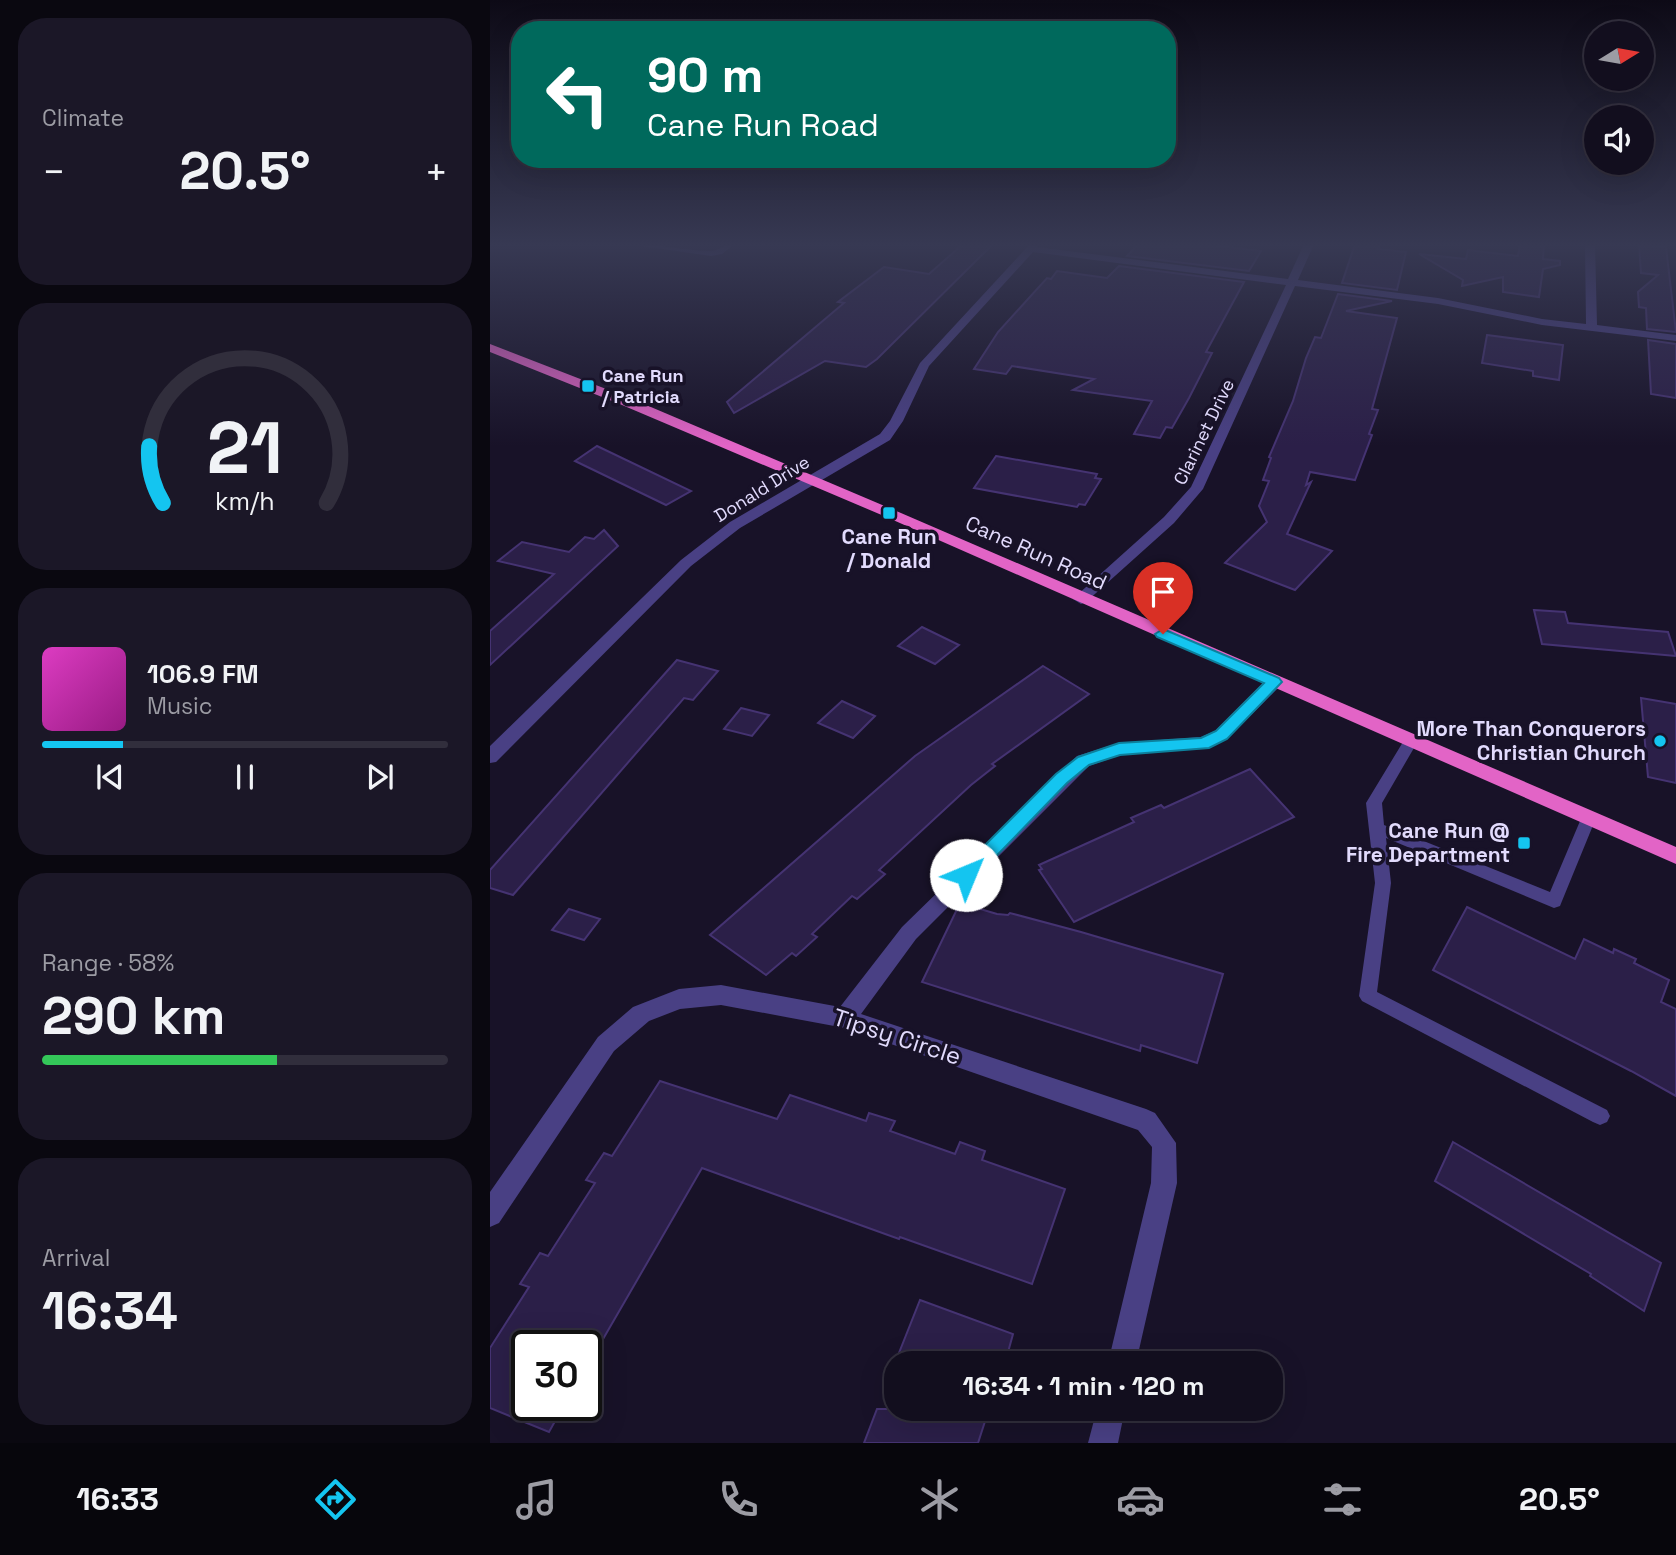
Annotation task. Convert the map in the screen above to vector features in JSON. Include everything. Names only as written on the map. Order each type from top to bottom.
[{"type":"highway","name":"Cane Run Road","points":[[490,348],[627,402],[1676,856]]},
{"type":"street","name":"Donald Drive","points":[[490,757],[686,564],[736,525],[874,445],[890,431],[924,365],[973,311]]},
{"type":"street","name":"Clarinet Drive","points":[[1081,599],[1127,556],[1176,517],[1194,496],[1280,311]]},
{"type":"street","points":[[1489,311],[1542,322],[1676,338]]},
{"type":"street","points":[[1592,311],[1592,328]]},
{"type":"street","points":[[845,1018],[909,933],[1083,761],[1119,749],[1203,744],[1221,735],[1274,682]]},
{"type":"street","name":"Tipsy Circle","points":[[490,1214],[606,1044],[640,1014],[679,999],[721,995],[845,1018],[1146,1121],[1164,1143],[1164,1183],[1125,1351]]},
{"type":"street","points":[[1103,1443],[1108,1421]]},
{"type":"lane","points":[[1411,741],[1374,803],[1383,883],[1368,996],[1600,1116]]},
{"type":"lane","points":[[1377,828],[1554,901],[1588,818]]},
{"type":"building","points":[[834,311],[925,311],[866,367],[825,361],[734,413],[727,402]]},
{"type":"building","points":[[1017,311],[1228,311],[1206,352],[1212,353],[1189,398],[1172,428],[1166,427],[1160,438],[1134,434],[1152,401],[1073,390],[1094,379],[1012,366],[1006,374],[974,369],[998,332]]},
{"type":"building","points":[[1331,311],[1397,318],[1372,409],[1378,410],[1369,434],[1372,435],[1355,480],[1310,472],[1306,485],[1311,482],[1287,534],[1332,551],[1295,590],[1225,563],[1267,522],[1259,506],[1269,481],[1263,480],[1271,458],[1269,457],[1293,401],[1315,337],[1321,338]]},
{"type":"building","points":[[1646,311],[1674,311],[1676,332],[1647,329]]},
{"type":"building","points":[[1487,335],[1563,345],[1559,380],[1533,376],[1533,371],[1482,363]]},
{"type":"building","points":[[1648,340],[1676,344],[1676,398],[1651,394]]},
{"type":"building","points":[[597,446],[691,491],[666,505],[575,461]]},
{"type":"building","points":[[996,456],[1097,474],[1095,478],[1101,479],[1085,505],[1079,504],[1077,507],[974,488]]},
{"type":"building","points":[[604,530],[618,546],[490,665],[490,631],[554,574],[498,561],[522,542],[569,552],[585,537],[594,539]]},
{"type":"building","points":[[1534,610],[1565,612],[1568,623],[1668,632],[1676,656],[1542,644]]},
{"type":"building","points":[[922,627],[959,645],[935,664],[898,646]]},
{"type":"building","points":[[677,660],[718,671],[693,700],[684,698],[513,895],[490,888],[490,870]]},
{"type":"building","points":[[1043,666],[1089,694],[992,764],[995,766],[879,870],[885,874],[857,899],[852,896],[812,934],[817,937],[796,956],[792,953],[766,975],[710,935],[915,756]]},
{"type":"building","name":"More Than Conquerors Christian Church","points":[[1641,698],[1676,704],[1676,783],[1648,777]]},
{"type":"building","points":[[842,701],[875,716],[853,738],[818,723]]},
{"type":"building","points":[[741,708],[769,715],[752,736],[724,729]]},
{"type":"building","points":[[1250,769],[1294,817],[1074,922],[1039,870],[1042,869],[1039,865],[1134,822],[1131,818],[1161,805],[1164,808]]},
{"type":"building","points":[[960,903],[1081,932],[1223,974],[1197,1063],[1141,1045],[1140,1051],[922,982]]},
{"type":"building","points":[[1467,907],[1575,959],[1584,939],[1613,953],[1614,949],[1636,959],[1634,963],[1669,980],[1661,1002],[1676,1009],[1676,1096],[1433,970]]},
{"type":"building","points":[[569,909],[600,919],[584,940],[552,930]]},
{"type":"building","points":[[660,1081],[777,1119],[790,1095],[866,1121],[869,1113],[895,1121],[890,1131],[955,1154],[960,1142],[985,1151],[982,1160],[1065,1189],[1032,1284],[702,1168],[602,1341],[602,1330],[511,1330],[511,1417],[490,1408],[490,1348],[529,1287],[520,1284],[540,1253],[548,1256],[595,1183],[586,1180],[604,1153],[612,1156]]},
{"type":"building","points":[[1453,1142],[1661,1263],[1644,1311],[1590,1276],[1591,1274],[1435,1181]]},
{"type":"building","points":[[920,1300],[1013,1334],[1008,1351],[900,1351]]},
{"type":"building","points":[[877,1409],[884,1409],[884,1421],[985,1421],[978,1443],[864,1443]]},
{"type":"building","points":[[522,1421],[555,1421],[549,1432]]},
{"type":"place","name":"Cane Run / Patricia","points":[[588,386]]},
{"type":"place","name":"Cane Run / Donald","points":[[889,513]]},
{"type":"place","name":"More Than Conquerors Christian Church","points":[[1660,741]]},
{"type":"place","name":"Cane Run @ Fire Department","points":[[1524,843]]},
{"type":"route","points":[[966,875],[1083,761],[1119,749],[1203,744],[1221,735],[1274,682],[1163,634]]}]
